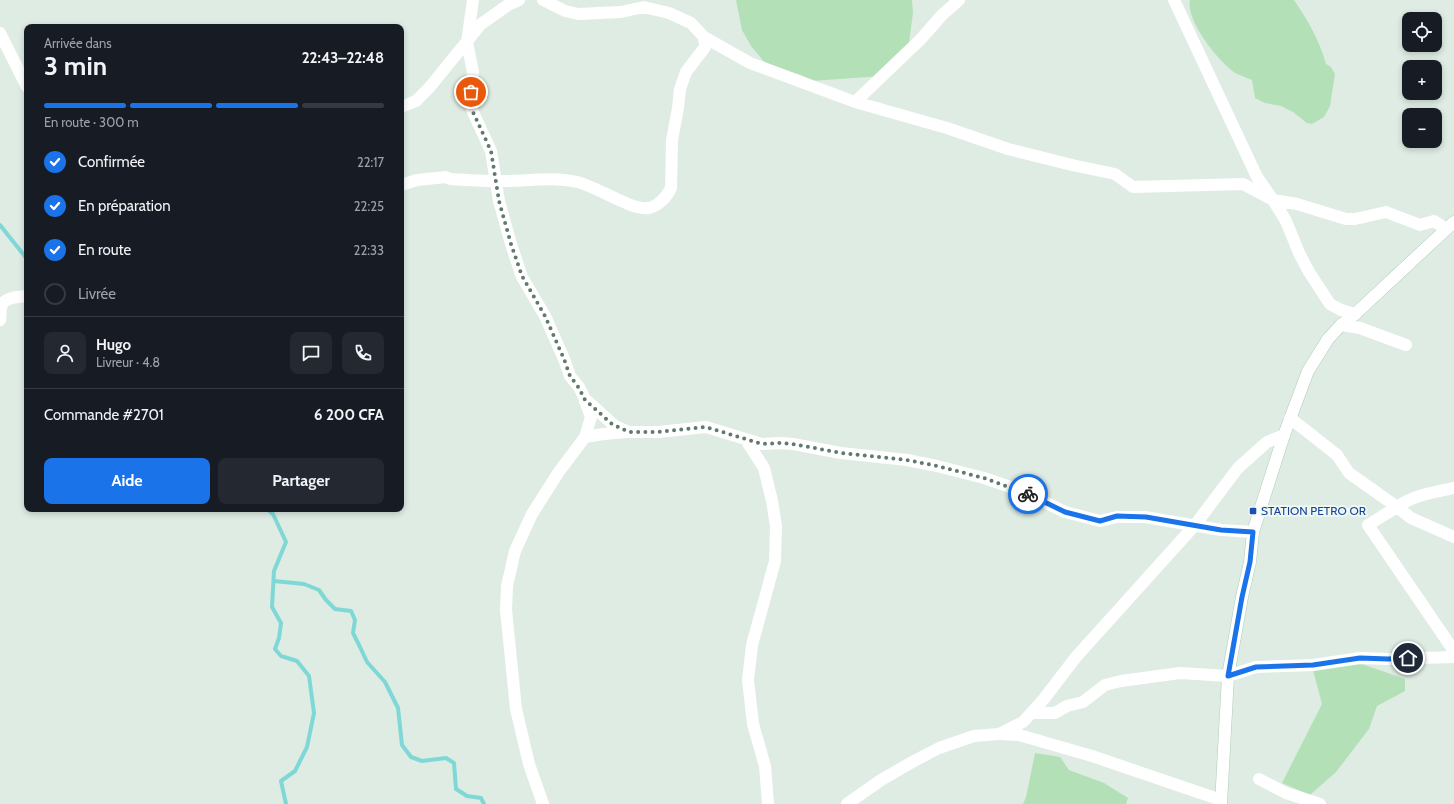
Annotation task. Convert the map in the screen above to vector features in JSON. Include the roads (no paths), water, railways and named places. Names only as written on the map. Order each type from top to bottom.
[{"type":"street","points":[[473,0],[467,42],[473,72],[471,92],[472,110],[491,151],[499,201],[522,276],[545,316],[570,376],[579,388],[591,417],[585,437],[558,473],[532,514],[515,551],[507,586],[506,610],[516,709],[529,764],[543,804]]},
{"type":"street","points":[[404,107],[416,101],[481,24],[508,5],[519,0]]},
{"type":"street","points":[[544,0],[565,11],[578,14],[621,12],[644,7]]},
{"type":"street","points":[[632,0],[644,7],[670,13],[690,23],[704,37],[750,63],[856,102],[947,128],[1008,149],[1115,174],[1133,187],[1243,184],[1273,200],[1297,204],[1346,219],[1355,219],[1386,212],[1420,225],[1434,221],[1450,226],[1355,314],[1341,325],[1324,344],[1308,371],[1284,435],[1253,532],[1250,562],[1242,597],[1228,676],[1221,802],[1092,756],[1019,735],[998,734],[974,736],[939,748],[881,780],[848,804]]},
{"type":"street","points":[[856,102],[920,40],[942,15],[959,0]]},
{"type":"street","points":[[1174,0],[1257,178],[1286,221],[1299,253],[1309,272],[1330,304],[1341,310],[1355,314]]},
{"type":"street","points":[[0,33],[24,82]]},
{"type":"street","points":[[404,184],[417,180],[446,177],[450,179],[496,181],[535,179],[562,180],[590,186],[638,207],[649,208],[659,203],[668,194],[671,188],[672,140],[680,89],[686,72],[705,47],[704,37]]},
{"type":"street","points":[[0,320],[1,307],[4,301],[24,296]]},
{"type":"street","points":[[1341,325],[1360,328],[1406,345]]},
{"type":"street","points":[[585,400],[612,424],[629,432]]},
{"type":"street","points":[[1290,418],[1337,455],[1349,473],[1411,518],[1454,537]]},
{"type":"street","points":[[585,437],[604,434],[658,432],[706,427],[762,444],[793,444],[841,453],[907,460],[937,466],[984,478],[1022,491],[1065,512],[1100,521],[1117,516],[1146,517],[1221,530],[1253,532]]},
{"type":"street","points":[[998,734],[1023,722],[1032,713],[1076,657],[1195,525],[1238,468],[1267,442],[1284,435]]},
{"type":"street","points":[[746,440],[764,468],[776,526],[775,561],[752,645],[748,680],[753,724],[765,766],[768,804]]},
{"type":"street","points":[[1454,488],[1406,501],[1368,525],[1454,650]]},
{"type":"street","points":[[1032,713],[1055,713],[1067,706],[1083,702],[1105,685],[1121,680],[1180,673],[1228,676],[1256,667],[1313,665],[1360,658],[1388,659],[1454,657]]},
{"type":"street","points":[[1259,779],[1286,793],[1320,804]]},
{"type":"waterway","points":[[0,225],[24,255]]},
{"type":"waterway","points":[[271,512],[273,514],[286,542],[274,571],[272,607],[281,623],[279,638],[275,649],[281,656],[297,661],[309,676],[314,713],[307,747],[295,771],[281,781],[286,804]]},
{"type":"waterway","points":[[274,581],[304,584],[319,590],[335,609],[351,611],[355,620],[353,633],[367,662],[385,682],[398,708],[402,745],[411,757],[422,761],[446,758],[454,763],[456,789],[467,796],[481,798],[484,804]]},
{"type":"place","name":"STATION PETRO OR","points":[[1253,511]]}]
